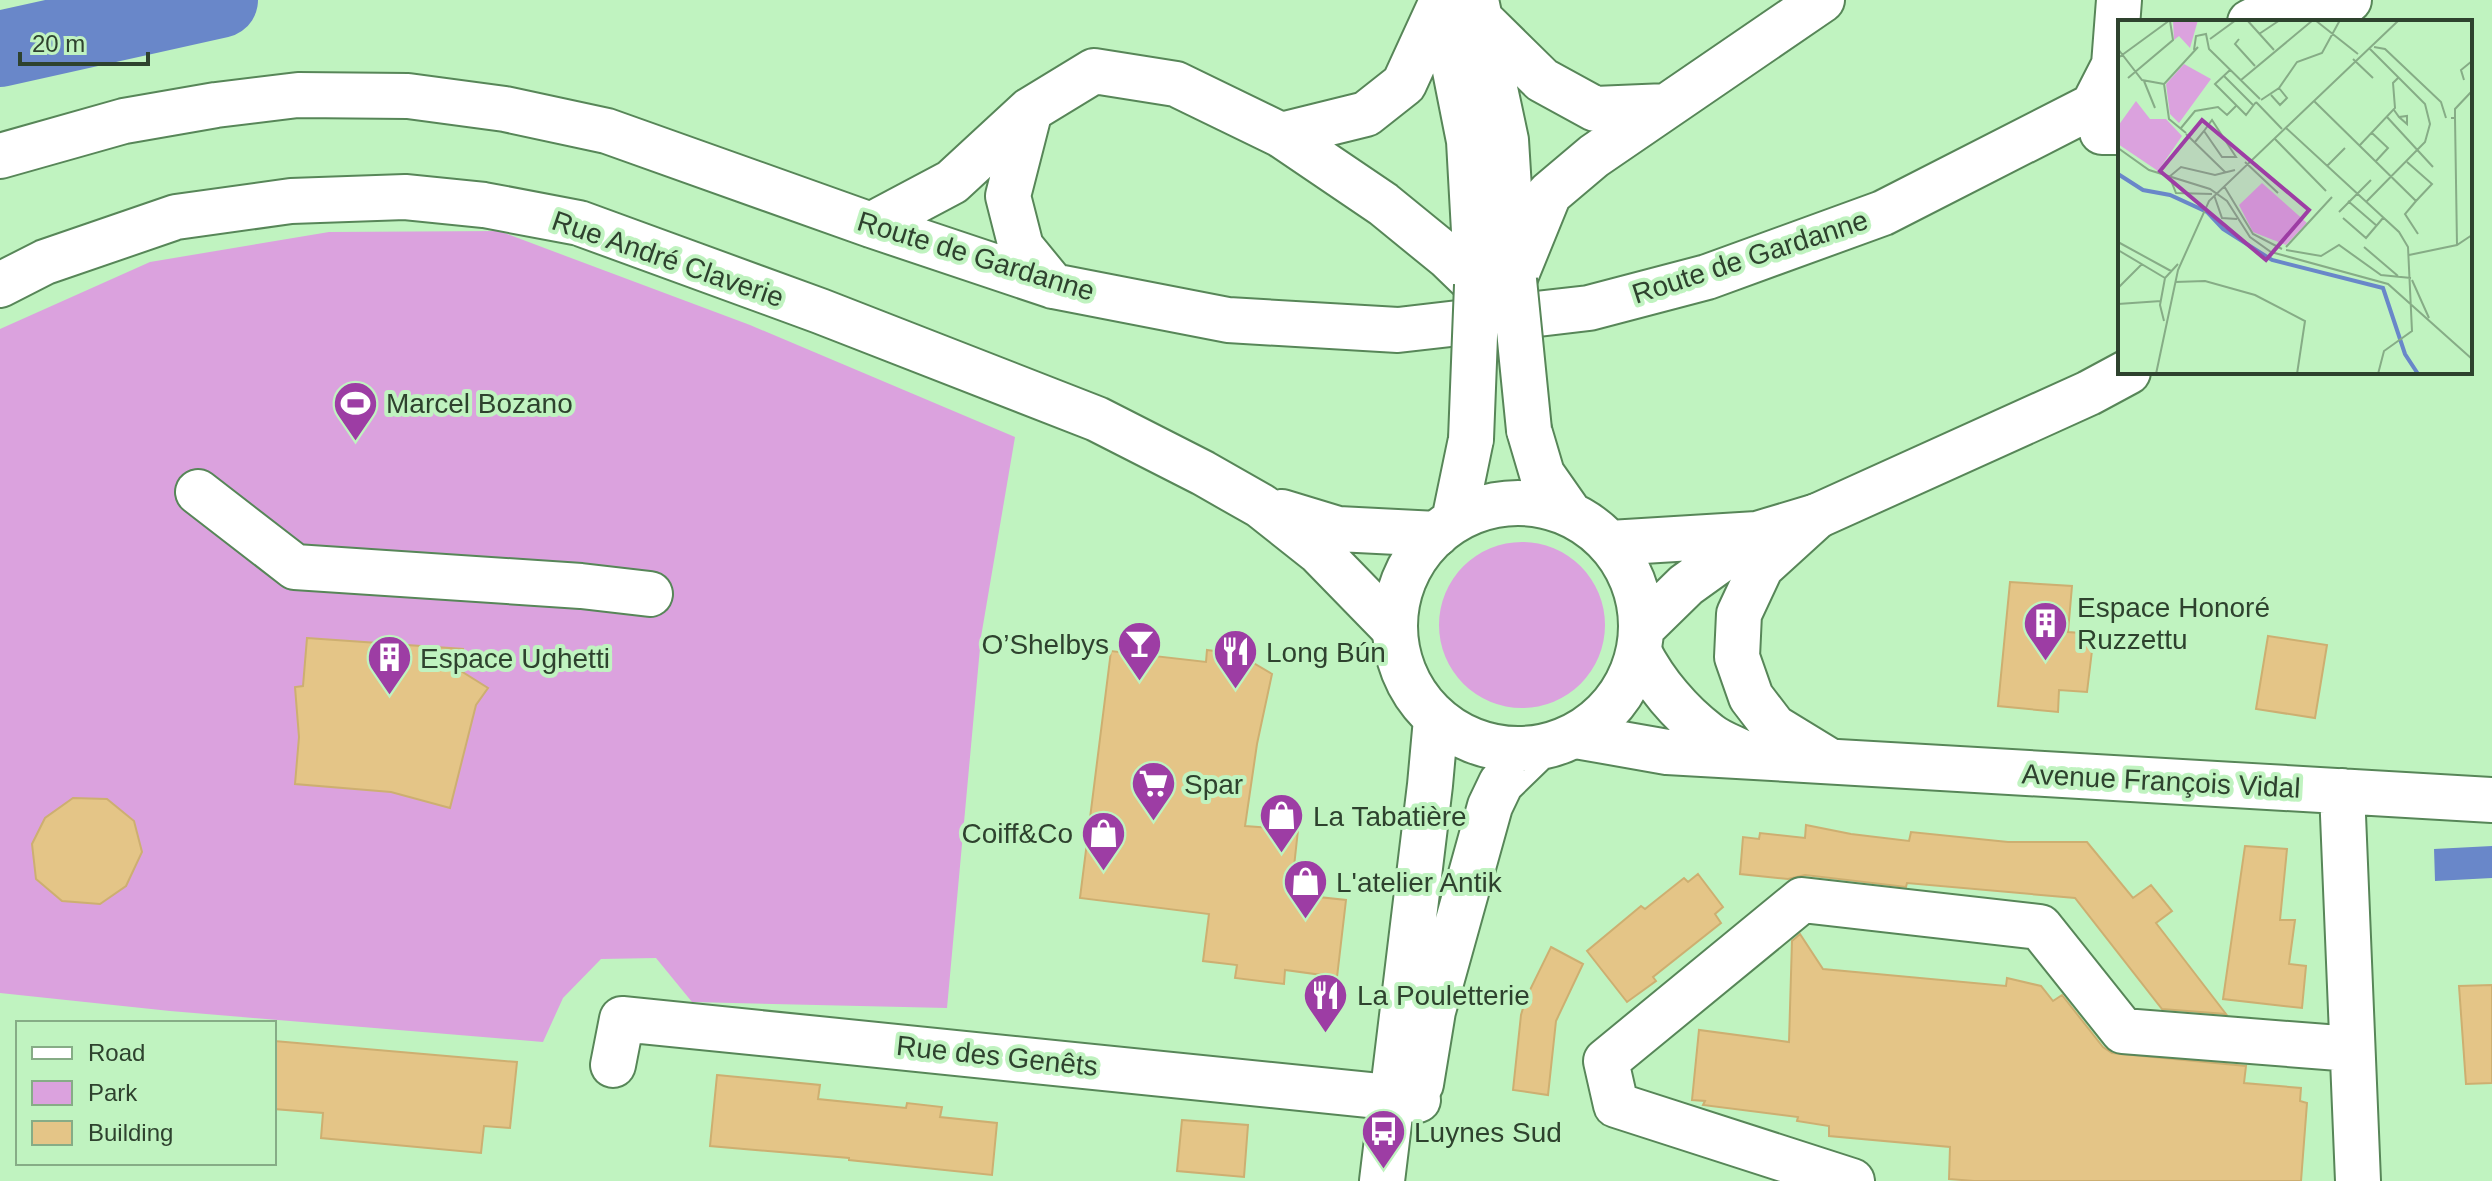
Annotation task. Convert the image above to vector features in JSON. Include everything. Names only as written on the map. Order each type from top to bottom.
[{"type":"main road","points":[[1570,514],[1542,474],[1496,282],[1549,194],[1594,156],[1822,0]]},
{"type":"main road","points":[[2111,117],[2119,0]]},
{"type":"main road","points":[[2279,14],[2349,0]]},
{"type":"main road","points":[[1460,6],[1542,80],[1595,109],[1667,106]]},
{"type":"main road","points":[[1281,135],[1366,114],[1407,81],[1460,6]]},
{"type":"main road","points":[[1446,528],[1471,439],[1496,282],[1506,140],[1460,6]]},
{"type":"main road","points":[[871,225],[952,182],[1030,110],[1094,71],[1176,84],[1281,135],[1383,204],[1448,257],[1496,282]]},
{"type":"main road","name":"Route de Gardanne","points":[[0,156],[124,121],[216,105],[298,95],[408,96],[505,109],[607,131],[1053,286],[1228,320],[1398,330],[1589,308],[1707,277],[1883,213],[2111,117]]},
{"type":"main road","points":[[1030,110],[1008,196],[1021,247],[1053,286]]},
{"type":"main road","name":"Route de Gardanne","points":[[0,183],[31,171],[156,142],[289,124],[379,121],[482,131],[595,152],[1041,311],[1224,346],[1404,353],[1592,334],[1715,303],[1895,237],[2111,117]]},
{"type":"main road","name":"Rue André Claverie","points":[[0,285],[45,262],[176,217],[291,201],[405,197],[484,205],[579,223],[820,311],[1097,419],[1261,506],[1319,552],[1395,630]]},
{"type":"main road","points":[[1610,543],[1757,534],[1817,516],[2075,400],[2124,374]]},
{"type":"main road","points":[[198,492],[295,567],[581,586],[650,594]]},
{"type":"main road","points":[[1382,1181],[1490,806],[1501,783],[1556,742],[1605,714],[1626,686],[1640,640],[1639,598],[1628,568],[1610,543],[1570,514],[1542,505],[1511,503],[1481,508],[1446,528],[1413,561],[1399,594],[1395,630],[1406,679],[1436,719],[1465,738],[1500,748],[1556,742]]},
{"type":"main road","name":"Rue André Claverie","points":[[1261,506],[1338,529],[1446,528]]},
{"type":"main road","name":"Avenue François Vidal","points":[[1817,516],[1761,567],[1739,614],[1737,657],[1751,697],[1774,727],[1830,762]]},
{"type":"main road","points":[[1640,640],[1686,585],[1757,534]]},
{"type":"main road","name":"Avenue François Vidal","points":[[1640,640],[1647,668],[1675,703],[1709,736],[1753,758]]},
{"type":"main road","points":[[1407,1181],[1406,1098],[1436,719]]},
{"type":"main road","name":"Avenue François Vidal","points":[[1556,742],[1753,758],[2492,800]]},
{"type":"main road","points":[[2342,791],[2358,1181]]},
{"type":"main road","points":[[1852,1181],[1616,1105],[1606,1061],[1802,900],[2040,927],[2123,1031],[2352,1049]]},
{"type":"main road","name":"Rue des Genêts","points":[[613,1065],[622,1019],[1406,1098]]},
{"type":"green space","points":[[499,231],[750,325],[1015,437],[981,637],[947,1008],[692,1002],[656,958],[601,959],[563,998],[543,1042],[170,1011],[0,993],[0,329],[150,262],[329,232]]},
{"type":"green space","points":[[1522,542],[1554,548],[1581,566],[1599,593],[1605,625],[1599,657],[1581,684],[1554,702],[1522,708],[1490,702],[1463,684],[1445,657],[1439,625],[1445,593],[1463,566],[1490,548]]},
{"type":"water","points":[[2492,846],[2492,878],[2435,881],[2434,849]]},
{"type":"building","name":"Espace Honoré Ruzzettu","points":[[2010,582],[2072,586],[2068,632],[2094,634],[2087,692],[2059,690],[2058,712],[1998,706]]},
{"type":"building","points":[[2268,636],[2327,645],[2315,718],[2256,709]]},
{"type":"building","name":"Espace Ughetti","points":[[307,638],[463,649],[461,671],[488,688],[476,705],[450,808],[391,792],[295,784],[299,737],[295,687],[303,686]]},
{"type":"building","points":[[1207,650],[1238,654],[1272,674],[1257,744],[1245,826],[1298,830],[1291,894],[1346,900],[1337,977],[1285,970],[1284,984],[1235,978],[1237,965],[1203,961],[1209,914],[1080,898],[1111,651],[1206,662]]},
{"type":"building","points":[[73,798],[107,799],[134,821],[142,852],[126,886],[100,904],[62,901],[36,879],[32,844],[45,818]]},
{"type":"building","points":[[1806,825],[1909,841],[1911,832],[2008,842],[2087,842],[2133,898],[2151,885],[2172,911],[2156,923],[2226,1014],[2162,1009],[2075,898],[1907,883],[1906,887],[1805,875],[1788,879],[1740,874],[1743,837],[1759,839],[1760,833],[1805,838]]},
{"type":"building","points":[[2245,846],[2287,849],[2280,920],[2295,920],[2289,964],[2306,966],[2302,1008],[2223,999]]},
{"type":"building","points":[[1698,874],[1723,907],[1715,914],[1721,923],[1653,977],[1656,981],[1627,1002],[1587,951],[1641,906],[1645,909],[1684,878],[1688,882]]},
{"type":"building","points":[[1800,934],[1823,969],[2006,986],[2007,978],[2041,986],[2053,1001],[2062,995],[2103,1047],[2112,1053],[2246,1066],[2244,1083],[2301,1088],[2300,1101],[2307,1103],[2301,1181],[1949,1179],[1950,1147],[1829,1136],[1829,1126],[1797,1121],[1798,1117],[1703,1105],[1705,1101],[1692,1100],[1699,1030],[1789,1042],[1792,941]]},
{"type":"building","points":[[1551,947],[1583,964],[1556,1021],[1548,1095],[1513,1090],[1521,1015]]},
{"type":"building","points":[[2492,985],[2492,1083],[2466,1084],[2459,986]]},
{"type":"building","points":[[276,1041],[517,1062],[510,1128],[484,1126],[481,1153],[321,1138],[323,1113],[276,1109]]},
{"type":"building","points":[[717,1075],[820,1085],[818,1099],[906,1108],[907,1103],[942,1107],[940,1117],[997,1123],[992,1175],[710,1146]]},
{"type":"building","points":[[1182,1120],[1248,1125],[1244,1177],[1177,1171]]},
{"type":"waterway","points":[[0,49],[220,0]]},
{"type":"place","name":"Marcel Bozano","points":[[355,442]]},
{"type":"place","name":"Espace Honoré Ruzzettu","points":[[2046,662]]},
{"type":"place","name":"O’Shelbys","points":[[1140,683]]},
{"type":"place","name":"Long Bún","points":[[1235,691]]},
{"type":"place","name":"Espace Ughetti","points":[[389,697]]},
{"type":"place","name":"Spar","points":[[1153,823]]},
{"type":"place","name":"La Tabatière","points":[[1282,855]]},
{"type":"place","name":"Coiff&Co","points":[[1104,872]]},
{"type":"place","name":"L'atelier Antik","points":[[1305,921]]},
{"type":"place","name":"La Pouletterie","points":[[1326,1034]]},
{"type":"place","name":"Luynes Sud","points":[[1383,1171]]}]
